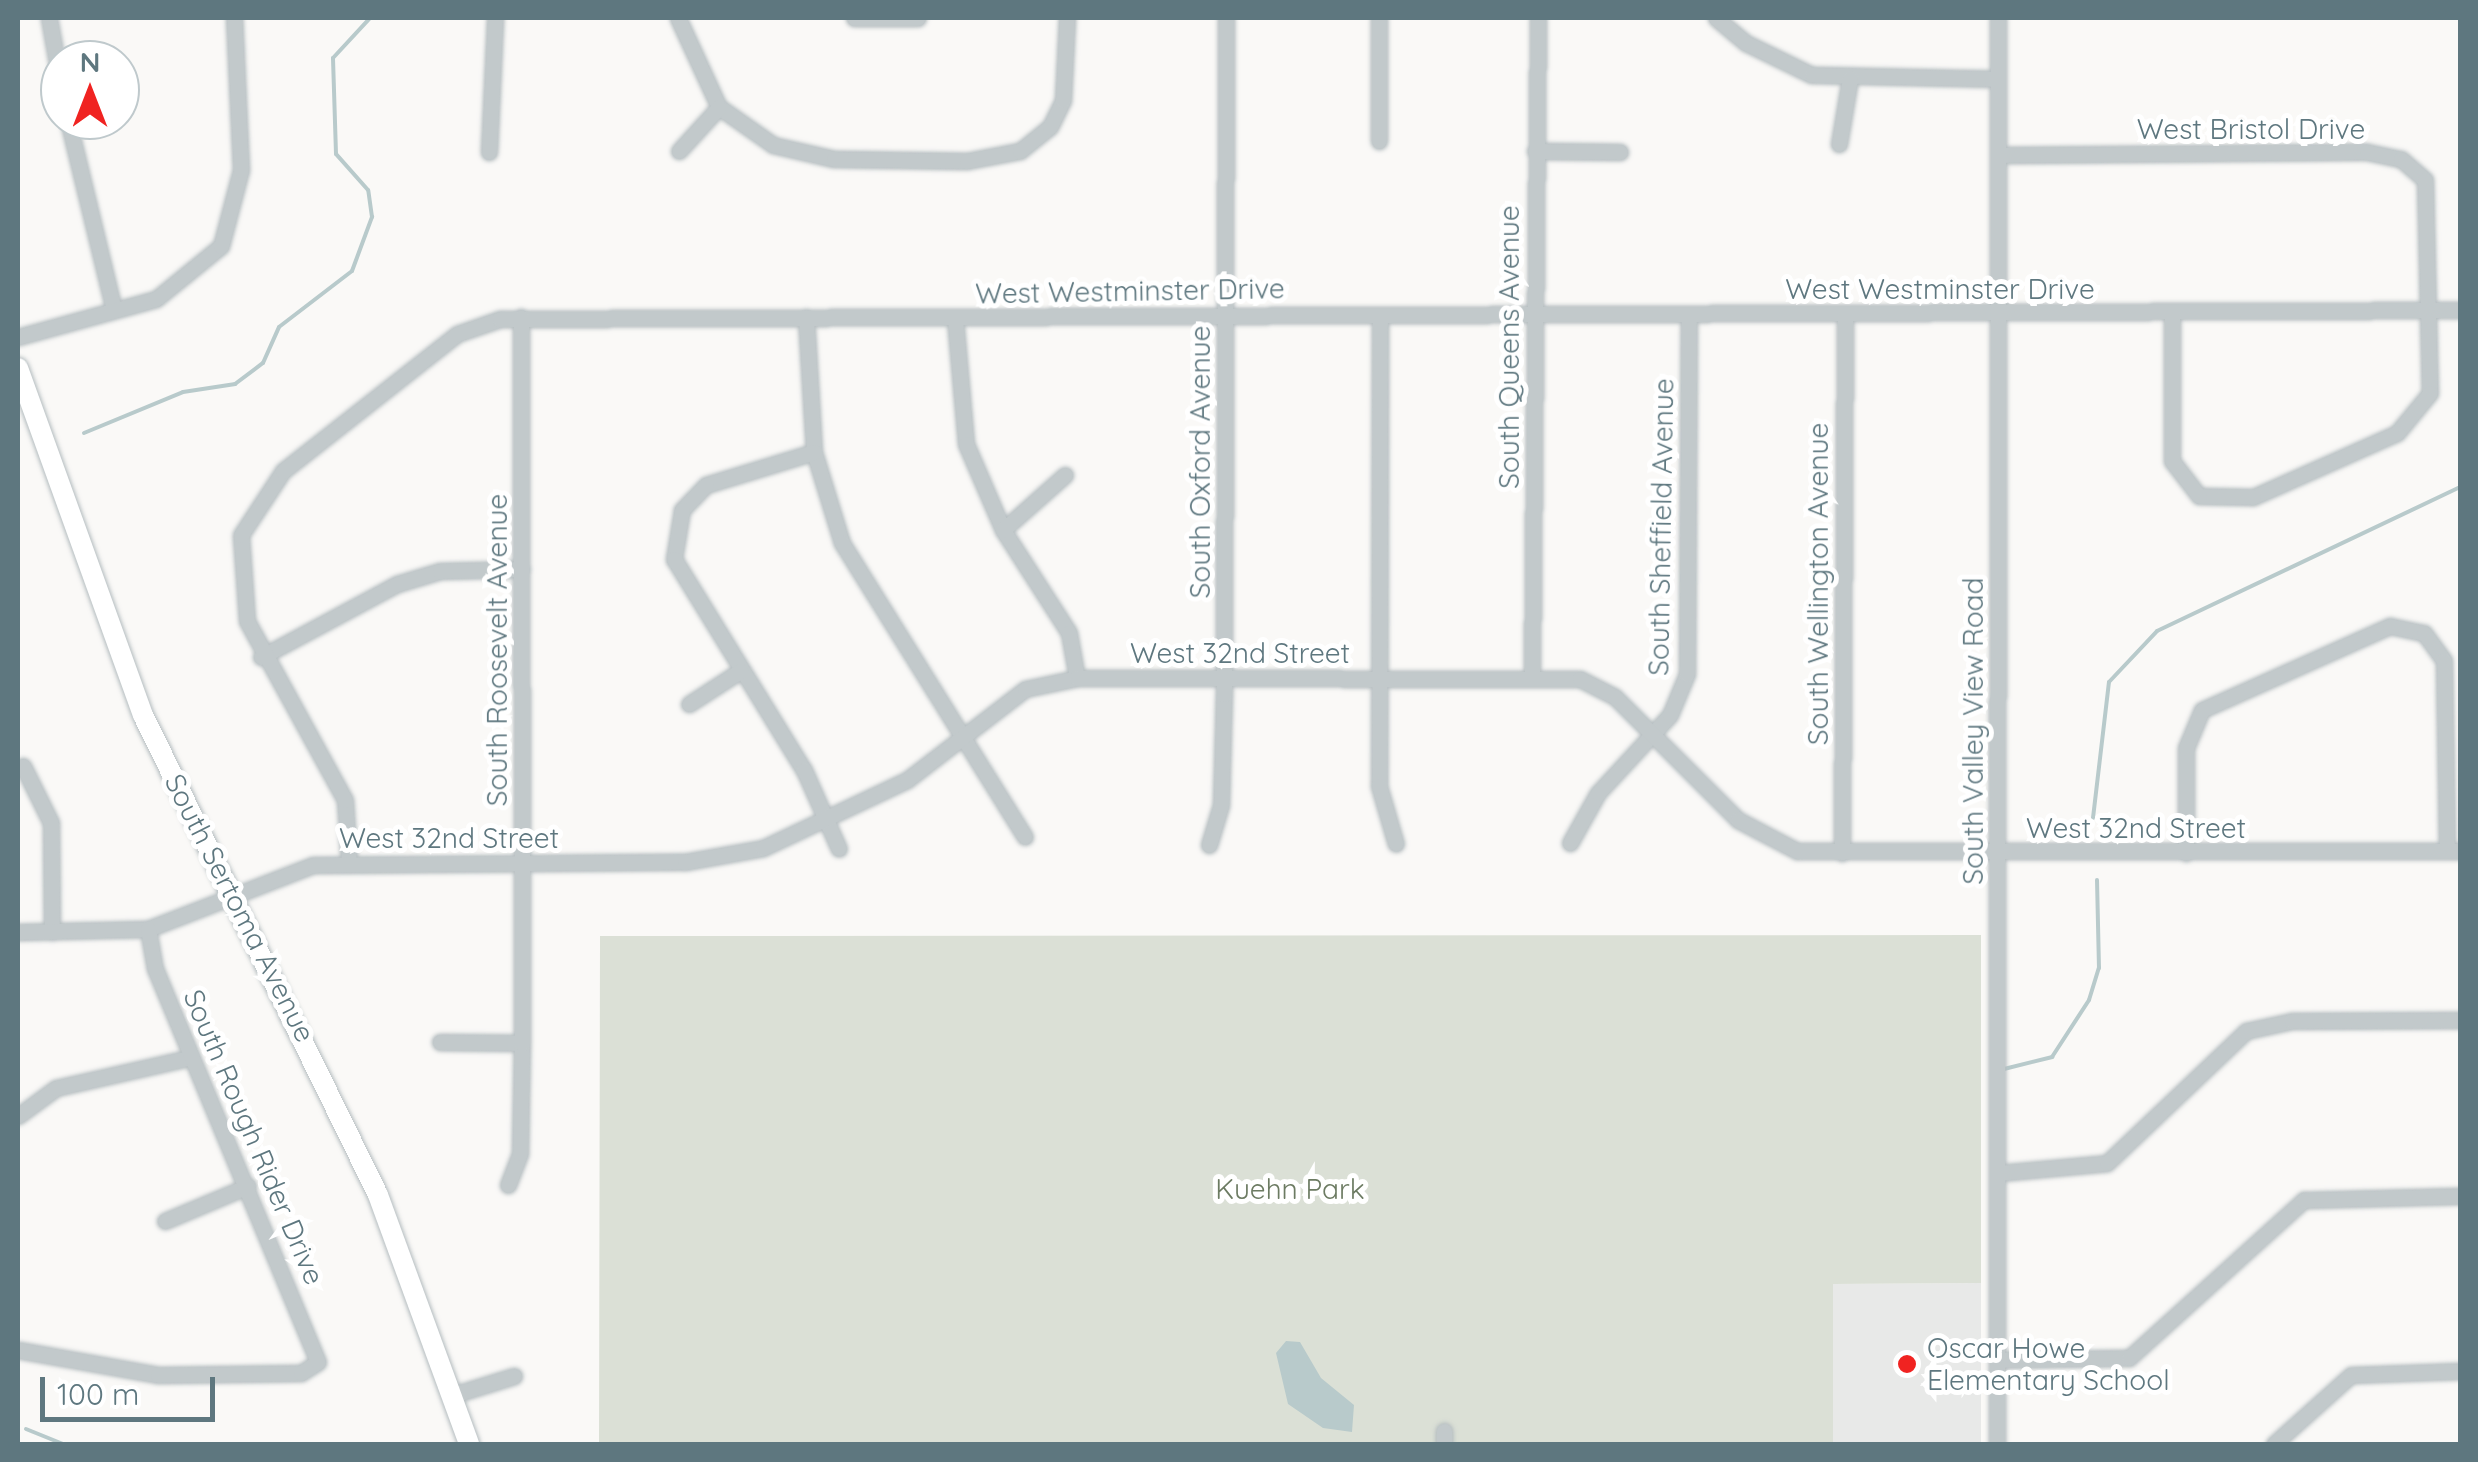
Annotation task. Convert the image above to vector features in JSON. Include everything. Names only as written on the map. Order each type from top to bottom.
[{"type":"main road","name":"South Sertoma Avenue","points":[[18,368],[143,715],[378,1195],[469,1444]]},
{"type":"street","points":[[18,337],[171,292],[230,232],[242,170],[234,18]]},
{"type":"street","points":[[489,152],[495,18]]},
{"type":"street","points":[[678,18],[719,107],[806,156],[1005,157],[1042,137],[1058,116],[1067,18]]},
{"type":"street","points":[[854,18],[918,18]]},
{"type":"street","name":"South Oxford Avenue","points":[[1209,846],[1221,805],[1224,679],[1226,18]]},
{"type":"street","points":[[1379,18],[1379,141]]},
{"type":"street","name":"South Queens Avenue","points":[[1532,678],[1538,18]]},
{"type":"street","points":[[1716,18],[1791,68],[1850,78],[1998,80]]},
{"type":"street","name":"South Valley View Road","points":[[1997,1444],[1998,18]]},
{"type":"street","points":[[1839,144],[1850,78]]},
{"type":"street","points":[[679,151],[719,107]]},
{"type":"street","points":[[73,140],[114,310]]},
{"type":"street","points":[[1535,151],[1620,152]]},
{"type":"street","name":"West Bristol Drive","points":[[1998,155],[2402,160],[2428,192],[2430,310]]},
{"type":"street","points":[[2172,314],[2172,461],[2193,491],[2220,502],[2253,497],[2417,420],[2430,393],[2430,310]]},
{"type":"street","name":"West Westminster Drive","points":[[349,862],[346,800],[260,657],[236,572],[260,497],[457,334],[521,317],[2460,310]]},
{"type":"street","name":"South Sheffield Avenue","points":[[1570,843],[1598,793],[1678,700],[1688,658],[1689,314]]},
{"type":"street","name":"South Wellington Avenue","points":[[1842,853],[1845,314]]},
{"type":"street","points":[[1380,315],[1378,786],[1396,844]]},
{"type":"street","name":"South Roosevelt Avenue","points":[[508,1185],[520,1153],[522,1042],[521,317]]},
{"type":"street","points":[[806,317],[814,452],[855,568],[1025,837]]},
{"type":"street","points":[[955,318],[960,416],[1003,530],[1069,634],[1077,678]]},
{"type":"street","points":[[814,452],[714,479],[677,525],[676,570],[740,671],[828,824],[838,850]]},
{"type":"street","points":[[1003,530],[1065,475]]},
{"type":"street","points":[[260,657],[397,584],[450,570],[522,570]]},
{"type":"street","points":[[2186,853],[2186,748],[2202,710],[2390,626],[2424,634],[2444,661],[2454,851]]},
{"type":"street","points":[[690,704],[740,671]]},
{"type":"street","name":"West 32nd Street","points":[[18,932],[148,929],[231,895],[349,862],[685,862],[828,824],[1025,689],[1077,678],[1532,678],[1600,687],[1654,732],[1766,839],[1842,853],[2454,851]]},
{"type":"street","points":[[23,766],[50,823],[52,932]]},
{"type":"street","name":"South Rough Rider Drive","points":[[18,1350],[158,1376],[301,1372],[318,1362],[192,1058],[148,929]]},
{"type":"street","points":[[1998,1173],[2107,1162],[2246,1031],[2292,1021],[2460,1020]]},
{"type":"street","points":[[440,1042],[522,1042]]},
{"type":"street","points":[[18,1116],[56,1088],[192,1058]]},
{"type":"street","points":[[166,1221],[248,1186]]},
{"type":"street","points":[[1998,1360],[2129,1358],[2304,1200],[2460,1196]]},
{"type":"street","points":[[2274,1444],[2351,1375],[2460,1371]]},
{"type":"street","points":[[453,1394],[514,1376]]},
{"type":"shaded area","name":"Oscar Howe Elementary School","points":[[1981,1283],[1981,1444],[1833,1444],[1833,1284]]},
{"type":"shaded area","points":[[1286,1341],[1300,1342],[1321,1378],[1354,1405],[1352,1432],[1323,1428],[1288,1404],[1276,1353]]},
{"type":"green space","name":"Kuehn Park","points":[[1981,935],[1981,1283],[1833,1284],[1833,1444],[599,1444],[600,936]]},
{"type":"waterway","points":[[84,433],[183,392],[235,384],[263,363],[279,327],[352,271],[372,217],[368,190],[336,154],[333,58],[370,18]]},
{"type":"waterway","points":[[2093,818],[2109,682],[2157,631],[2460,487]]},
{"type":"waterway","points":[[2000,1070],[2052,1057],[2089,1000],[2099,968],[2097,880]]},
{"type":"waterway","points":[[26,1429],[63,1444]]},
{"type":"place","name":"Oscar Howe Elementary School","points":[[1907,1364]]}]
